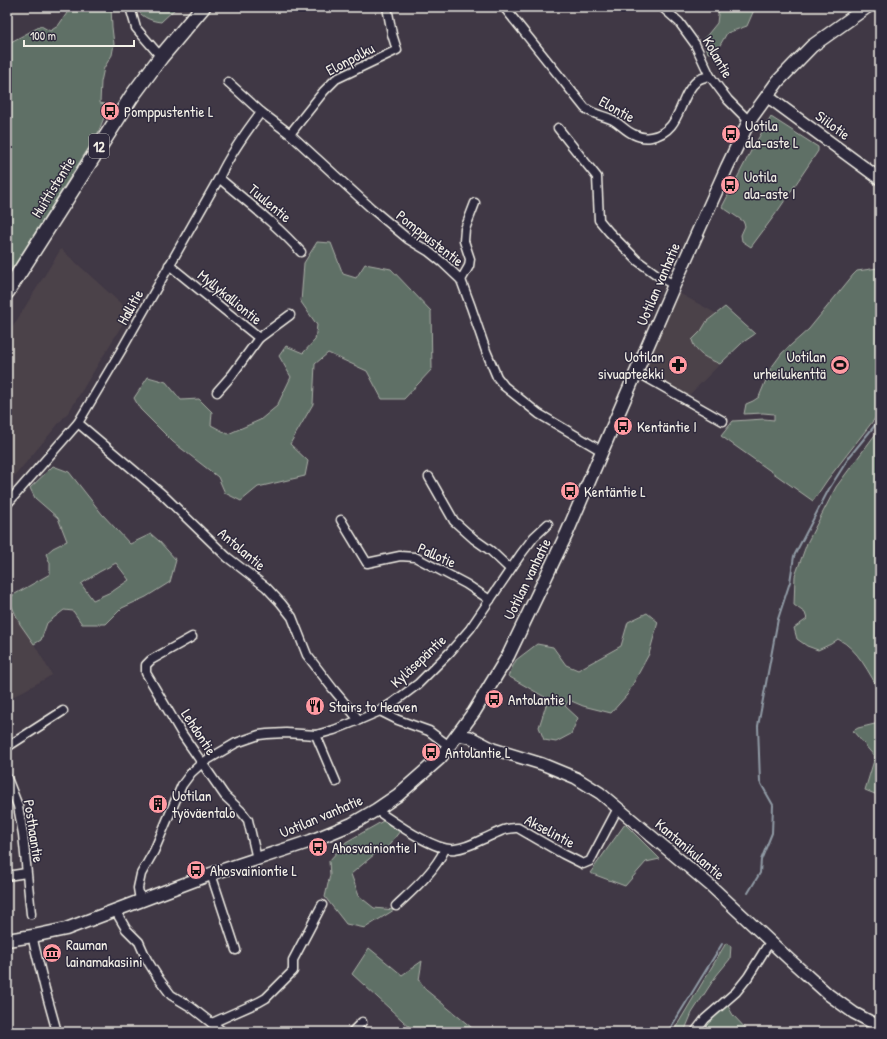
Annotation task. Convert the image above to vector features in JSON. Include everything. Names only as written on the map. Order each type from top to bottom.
[{"type":"highway","name":"Huittistentie","points":[[7,292],[111,128],[144,79],[161,56],[203,7]]},
{"type":"main road","name":"Uotilan vanhatie","points":[[7,940],[66,929],[210,874],[311,841],[352,824],[376,810],[414,781],[440,758],[474,712],[508,656],[567,533],[674,285],[749,121],[793,64],[812,46],[867,7]]},
{"type":"street","points":[[130,7],[136,28],[161,56]]},
{"type":"street","name":"Elonpolku","points":[[290,134],[324,91],[336,79],[397,50],[392,34],[387,7]]},
{"type":"street","name":"Elontie","points":[[504,7],[585,108],[594,114],[613,120],[634,135],[646,138],[659,136],[668,130],[675,121],[692,87],[699,80],[710,76]]},
{"type":"street","name":"Kolantie","points":[[662,7],[679,22],[695,44],[710,76],[728,100],[749,121]]},
{"type":"street","name":"Pomppustentie","points":[[228,82],[290,134],[371,208],[408,239],[438,259],[461,280],[472,307],[486,351],[497,377],[504,386],[514,396],[539,414],[602,451]]},
{"type":"street","name":"Siilotie","points":[[767,96],[880,179]]},
{"type":"street","name":"Hallitie","points":[[7,504],[78,423],[122,349],[219,178],[225,163],[262,112]]},
{"type":"street","points":[[558,128],[597,177],[599,220],[638,261],[674,285]]},
{"type":"street","name":"Tuulentie","points":[[219,178],[288,236],[301,252]]},
{"type":"street","points":[[461,280],[469,266],[470,259],[464,241],[465,229],[475,203]]},
{"type":"street","name":"Myllykalliontie","points":[[169,265],[259,338],[232,375],[217,392]]},
{"type":"street","points":[[259,338],[290,315]]},
{"type":"street","points":[[636,373],[644,376],[723,421]]},
{"type":"street","name":"Antolantie","points":[[78,423],[162,494],[227,558],[266,587],[292,617],[306,655],[359,720]]},
{"type":"street","points":[[429,477],[454,520],[510,569]]},
{"type":"street","name":"Pallotie","points":[[341,520],[367,563],[400,556],[415,557],[466,584],[490,600]]},
{"type":"street","name":"Kyläsepäntie","points":[[140,900],[138,888],[141,874],[154,851],[182,786],[191,773],[202,763],[236,743],[259,735],[267,734],[286,733],[316,735],[334,730],[359,720],[380,711],[394,702],[418,684],[450,652],[470,629],[510,569],[534,537],[548,524]]},
{"type":"street","name":"Lehdontie","points":[[192,637],[151,660],[146,665],[146,673],[182,734],[202,763],[225,796],[242,811],[248,820],[257,859]]},
{"type":"street","points":[[7,747],[63,711]]},
{"type":"street","points":[[380,711],[398,720],[429,731],[449,746]]},
{"type":"street","points":[[316,735],[336,782]]},
{"type":"street","name":"Kantanikulantie","points":[[458,735],[470,737],[493,749],[542,764],[576,778],[600,793],[711,886],[829,995],[854,1013],[880,1025]]},
{"type":"street","name":"Posthaantie","points":[[7,778],[18,806],[23,834],[31,914]]},
{"type":"street","name":"Akselintie","points":[[445,849],[454,850],[482,840],[510,827],[518,828],[583,864],[590,861],[618,808]]},
{"type":"street","points":[[376,810],[398,825],[433,845],[445,849],[440,861],[396,906]]},
{"type":"street","points":[[7,876],[26,873]]},
{"type":"street","points":[[210,874],[236,950]]},
{"type":"street","points":[[212,1023],[266,998],[293,971],[293,960],[322,905]]},
{"type":"street","points":[[115,910],[126,929],[139,942],[147,960],[171,995],[223,1032]]},
{"type":"street","points":[[33,936],[45,989],[57,1032]]},
{"type":"street","points":[[695,1032],[705,1020],[736,992],[748,977],[771,942]]},
{"type":"street","points":[[352,1032],[362,1022]]},
{"type":"shaded area","points":[[61,249],[130,312],[70,410],[7,485],[7,336]]},
{"type":"shaded area","points":[[677,292],[717,314],[707,321],[693,340],[694,348],[703,356],[720,364],[687,397],[643,371]]},
{"type":"shaded area","points":[[7,596],[20,624],[34,644],[52,675],[7,700]]},
{"type":"green space","points":[[66,7],[111,7],[114,44],[112,55],[104,68],[101,82],[100,103],[105,104],[105,115],[98,133],[7,277],[7,126],[11,103],[7,102],[7,95],[11,75],[7,63],[7,44],[41,26],[50,31],[58,26],[67,13]]},
{"type":"green space","points":[[135,7],[177,7],[161,22],[146,18]]},
{"type":"green space","points":[[719,7],[758,7],[754,10],[747,26],[727,33],[716,52],[708,53],[704,39],[717,23]]},
{"type":"green space","points":[[771,117],[818,147],[818,151],[777,212],[751,247],[742,241],[741,235],[745,226],[743,221],[722,207],[753,147]]},
{"type":"green space","points":[[317,242],[331,243],[343,274],[356,278],[365,264],[391,269],[431,311],[432,369],[404,399],[382,399],[367,371],[328,353],[315,364],[313,404],[290,444],[308,461],[305,476],[258,487],[241,501],[225,493],[218,477],[173,442],[140,409],[134,398],[148,377],[166,382],[181,400],[199,399],[212,412],[211,425],[228,434],[260,420],[277,406],[291,377],[279,356],[286,346],[303,353],[315,340],[317,325],[301,302],[304,263]]},
{"type":"green space","name":"Uotilan urheilukenttä","points":[[878,268],[880,274],[880,412],[828,479],[813,501],[721,436],[733,421],[764,419],[774,420],[774,414],[744,414],[746,404],[759,397],[771,368],[782,353],[809,329],[853,275],[857,271]]},
{"type":"green space","points":[[725,307],[755,334],[742,343],[720,364],[699,353],[692,340],[701,331],[707,321]]},
{"type":"green space","points":[[880,428],[880,692],[857,655],[845,643],[838,639],[818,650],[807,646],[797,639],[794,628],[807,619],[805,613],[794,605],[795,576],[807,543],[836,487]]},
{"type":"green space","points":[[53,466],[69,472],[102,514],[130,544],[151,534],[159,541],[176,560],[170,582],[146,597],[122,608],[106,624],[82,624],[73,611],[64,610],[47,623],[41,640],[34,644],[20,624],[8,598],[50,574],[50,563],[46,554],[53,548],[67,541],[58,518],[35,498],[30,488]],"holes":[[[116,563],[129,580],[113,591],[93,600],[81,584]]]},
{"type":"green space","points":[[647,613],[658,622],[649,654],[627,695],[611,713],[583,706],[569,700],[565,706],[578,718],[571,734],[556,742],[544,740],[539,727],[548,699],[508,676],[516,660],[537,644],[553,647],[566,665],[578,670],[621,646],[628,622]]},
{"type":"green space","points":[[880,722],[880,796],[865,790],[875,757],[853,731],[858,728]]},
{"type":"green space","points":[[383,821],[400,831],[386,849],[375,854],[351,874],[359,896],[374,908],[394,910],[365,928],[346,924],[325,897],[330,875],[329,861],[346,842]]},
{"type":"green space","points":[[625,824],[660,859],[646,862],[625,886],[590,873]]},
{"type":"green space","points":[[726,943],[731,946],[730,959],[716,976],[692,1013],[684,1032],[673,1032]]},
{"type":"green space","points":[[369,948],[402,975],[422,961],[419,980],[426,990],[477,1032],[415,1032],[352,974]]},
{"type":"green space","points":[[725,1001],[733,1015],[749,1032],[699,1032]]},
{"type":"waterway","points":[[748,893],[760,873],[761,860],[772,833],[773,805],[760,782],[758,726],[778,619],[790,582],[794,556],[829,489],[850,456],[880,419]]},
{"type":"waterway","points":[[668,1032],[722,944]]},
{"type":"place","name":"Pomppustentie L","points":[[110,111]]},
{"type":"place","name":"Uotila ala-aste L","points":[[731,134]]},
{"type":"place","name":"Uotila ala-aste I","points":[[730,185]]},
{"type":"place","name":"Uotilan sivuapteekki","points":[[678,365]]},
{"type":"place","name":"Uotilan urheilukenttä","points":[[840,365]]},
{"type":"place","name":"Kentäntie I","points":[[623,426]]},
{"type":"place","name":"Kentäntie L","points":[[570,491]]},
{"type":"place","name":"Antolantie I","points":[[494,699]]},
{"type":"place","name":"Stairs to Heaven","points":[[315,706]]},
{"type":"place","name":"Antolantie L","points":[[431,752]]},
{"type":"place","name":"Uotilan työväentalo","points":[[158,804]]},
{"type":"place","name":"Ahosvainiontie I","points":[[318,847]]},
{"type":"place","name":"Ahosvainiontie L","points":[[196,870]]},
{"type":"place","name":"Rauman lainamakasiini","points":[[52,953]]}]
